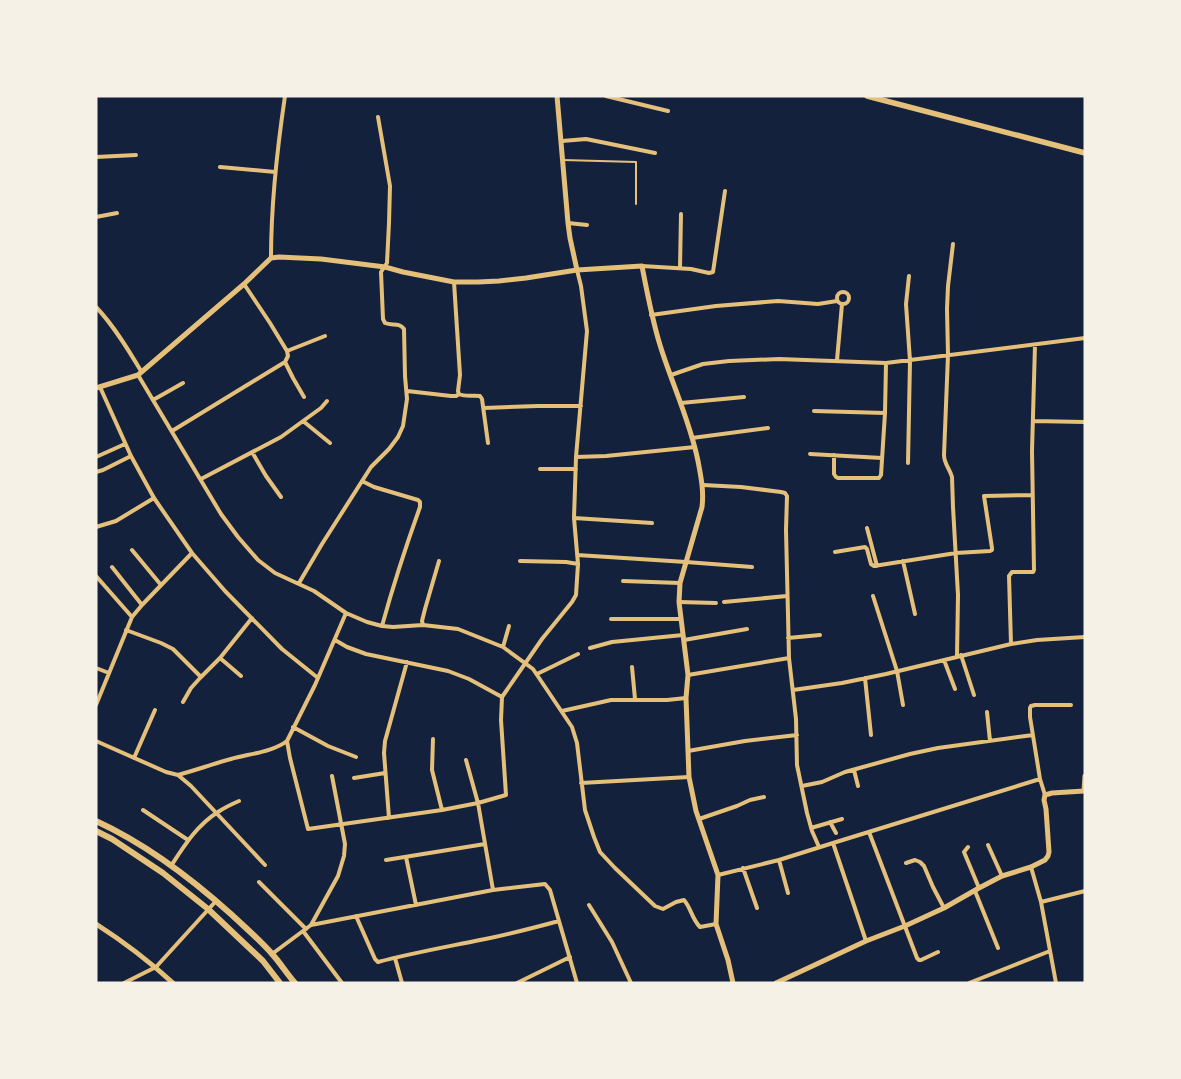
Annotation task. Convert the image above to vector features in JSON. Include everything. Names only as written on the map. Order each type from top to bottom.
[{"type":"main road","points":[[867,96],[1085,152]]},
{"type":"main road","points":[[96,821],[130,838],[216,900],[272,954],[294,983]]},
{"type":"main road","points":[[96,831],[112,839],[163,873],[208,909],[263,961],[280,983]]},
{"type":"street","points":[[271,258],[275,172],[285,96]]},
{"type":"street","points":[[287,741],[308,829],[442,810],[506,795],[501,720],[502,696],[525,662],[576,595],[578,564],[574,518],[576,456],[587,331],[581,286],[568,223],[558,96]]},
{"type":"street","points":[[606,96],[668,110]]},
{"type":"street","points":[[299,583],[371,467],[389,449],[403,426],[407,391],[404,329],[398,324],[385,323],[383,319],[381,272],[387,263],[390,186],[378,116]]},
{"type":"street","points":[[562,141],[586,139],[655,153]]},
{"type":"street","points":[[96,157],[136,155]]},
{"type":"street","points":[[220,167],[275,172]]},
{"type":"street","points":[[98,387],[140,373],[244,284],[271,258],[321,259],[384,266],[403,272],[454,282],[526,278],[577,270],[642,266],[713,272],[725,191]]},
{"type":"street","points":[[96,217],[117,213]]},
{"type":"street","points":[[680,268],[681,214]]},
{"type":"street","points":[[568,223],[587,225]]},
{"type":"street","points":[[952,244],[947,302],[948,355],[944,460],[952,477],[959,656],[974,695]]},
{"type":"street","points":[[642,266],[652,315],[695,447],[702,485],[702,507],[680,583],[679,602],[688,674],[686,698],[687,751],[691,791],[718,875],[716,924],[728,960],[733,983]]},
{"type":"street","points":[[908,463],[910,361],[906,304],[909,276]]},
{"type":"street","points":[[454,282],[460,375],[459,394]]},
{"type":"street","points":[[172,431],[286,362],[287,351],[244,284]]},
{"type":"street","points":[[837,301],[837,294],[846,292],[849,300],[842,304]]},
{"type":"street","points":[[652,315],[716,306],[778,301],[818,304],[837,301],[842,304]]},
{"type":"street","points":[[837,360],[842,304]]},
{"type":"street","points":[[96,307],[126,346],[152,400],[201,478],[221,514],[247,549],[258,560],[275,573],[299,583],[346,613],[367,622],[393,627],[423,625],[458,630],[502,647],[525,662],[537,674],[572,727],[585,810],[600,852],[655,906],[663,909],[684,900],[691,915],[700,927],[716,924]]},
{"type":"street","points":[[287,351],[325,336]]},
{"type":"street","points":[[671,375],[703,364],[729,361],[779,359],[886,363],[1085,338]]},
{"type":"street","points":[[1011,644],[1009,576],[1012,572],[1033,572],[1034,570],[1033,421],[1035,345]]},
{"type":"street","points":[[286,362],[304,397]]},
{"type":"street","points":[[834,455],[834,474],[838,478],[879,478],[881,475],[886,363]]},
{"type":"street","points":[[96,380],[131,456],[154,498],[192,553],[225,592],[282,649],[318,678]]},
{"type":"street","points":[[152,400],[183,383]]},
{"type":"street","points":[[407,391],[450,396],[459,394],[462,396],[480,396],[484,408],[488,443]]},
{"type":"street","points":[[681,403],[744,398]]},
{"type":"street","points":[[201,478],[281,437],[321,408],[327,401]]},
{"type":"street","points":[[484,408],[581,406]]},
{"type":"street","points":[[814,412],[885,413]]},
{"type":"street","points":[[303,421],[330,443]]},
{"type":"street","points":[[1033,421],[1085,422]]},
{"type":"street","points":[[692,438],[768,428]]},
{"type":"street","points":[[96,457],[126,444]]},
{"type":"street","points":[[576,456],[606,456],[695,447]]},
{"type":"street","points":[[252,452],[280,497]]},
{"type":"street","points":[[810,454],[882,458]]},
{"type":"street","points":[[96,472],[131,456]]},
{"type":"street","points":[[540,469],[576,469]]},
{"type":"street","points":[[362,481],[374,487],[420,502],[382,626]]},
{"type":"street","points":[[702,485],[786,493],[787,496],[788,658],[797,735],[797,765],[806,812],[819,848]]},
{"type":"street","points":[[835,552],[865,547],[871,564],[877,566],[956,553],[992,550],[984,496],[1033,496]]},
{"type":"street","points":[[96,527],[116,520],[154,498]]},
{"type":"street","points":[[574,518],[652,523]]},
{"type":"street","points":[[867,528],[877,566]]},
{"type":"street","points":[[132,550],[161,585]]},
{"type":"street","points":[[96,703],[132,617],[192,553]]},
{"type":"street","points":[[577,555],[752,567]]},
{"type":"street","points":[[520,561],[578,564]]},
{"type":"street","points":[[904,561],[915,614]]},
{"type":"street","points":[[423,625],[422,621],[438,562]]},
{"type":"street","points":[[112,567],[142,605]]},
{"type":"street","points":[[96,576],[132,617]]},
{"type":"street","points":[[623,581],[680,583]]},
{"type":"street","points":[[724,602],[788,596]]},
{"type":"street","points":[[873,596],[897,672],[903,705]]},
{"type":"street","points":[[679,602],[716,603]]},
{"type":"street","points":[[178,776],[231,759],[268,750],[287,741],[318,678],[346,613]]},
{"type":"street","points":[[183,702],[200,676],[220,658],[252,618]]},
{"type":"street","points":[[611,620],[681,619]]},
{"type":"street","points":[[502,647],[510,626]]},
{"type":"street","points":[[590,648],[612,642],[684,637],[747,629]]},
{"type":"street","points":[[126,630],[173,649],[200,676]]},
{"type":"street","points":[[788,638],[820,635]]},
{"type":"street","points":[[793,690],[897,672],[1011,644],[1037,640],[1085,637]]},
{"type":"street","points":[[335,640],[366,654],[448,671],[470,678],[502,696]]},
{"type":"street","points":[[537,674],[578,654]]},
{"type":"street","points":[[220,658],[241,676]]},
{"type":"street","points":[[688,674],[788,658]]},
{"type":"street","points":[[944,660],[955,689]]},
{"type":"street","points":[[389,818],[385,773],[385,741],[407,662]]},
{"type":"street","points":[[632,667],[635,699]]},
{"type":"street","points":[[96,668],[109,673]]},
{"type":"street","points":[[865,678],[871,735]]},
{"type":"street","points":[[562,711],[611,700],[686,698]]},
{"type":"street","points":[[776,983],[866,941],[944,908],[1002,876],[1031,867],[1045,860],[1049,852],[1044,800],[1046,795],[1040,779],[1030,708],[1031,706],[1071,705]]},
{"type":"street","points":[[134,758],[155,710]]},
{"type":"street","points":[[987,712],[990,741]]},
{"type":"street","points":[[293,727],[328,746],[356,758]]},
{"type":"street","points":[[802,786],[822,782],[854,770],[910,754],[1033,734]]},
{"type":"street","points":[[687,751],[745,741],[797,735]]},
{"type":"street","points":[[433,739],[432,770],[442,810]]},
{"type":"street","points":[[96,741],[178,776],[191,786],[265,865]]},
{"type":"street","points":[[466,760],[478,803],[493,890]]},
{"type":"street","points":[[854,770],[858,786]]},
{"type":"street","points":[[354,778],[385,773]]},
{"type":"street","points":[[312,925],[338,876],[344,856],[345,844],[332,776]]},
{"type":"street","points":[[581,783],[689,776]]},
{"type":"street","points":[[1046,795],[1052,793],[1084,792],[1085,776]]},
{"type":"street","points":[[718,875],[779,860],[1040,779]]},
{"type":"street","points":[[699,819],[750,800],[764,797]]},
{"type":"street","points":[[171,866],[188,840],[201,826],[216,812],[239,801]]},
{"type":"street","points":[[143,810],[188,840]]},
{"type":"street","points":[[811,828],[842,819]]},
{"type":"street","points":[[830,822],[836,833]]},
{"type":"street","points":[[869,832],[918,960],[938,952]]},
{"type":"street","points":[[833,843],[866,941]]},
{"type":"street","points":[[386,860],[485,844]]},
{"type":"street","points":[[988,845],[1002,876]]},
{"type":"street","points":[[968,847],[964,852],[998,948]]},
{"type":"street","points":[[406,857],[416,905]]},
{"type":"street","points":[[779,860],[788,893]]},
{"type":"street","points":[[906,863],[915,860],[924,866],[944,908]]},
{"type":"street","points":[[1031,867],[1056,983]]},
{"type":"street","points":[[743,868],[757,908]]},
{"type":"street","points":[[259,882],[304,930],[342,983]]},
{"type":"street","points":[[272,954],[312,925],[493,890],[543,884],[548,886],[550,890],[577,983]]},
{"type":"street","points":[[1040,902],[1085,891]]},
{"type":"street","points":[[124,983],[156,967],[216,900]]},
{"type":"street","points":[[589,906],[612,942],[631,983]]},
{"type":"street","points":[[356,916],[376,962],[519,932],[559,920]]},
{"type":"street","points":[[97,925],[128,945],[174,983]]},
{"type":"street","points":[[969,983],[1050,951]]},
{"type":"street","points":[[517,983],[570,957]]},
{"type":"street","points":[[395,958],[402,983]]},
{"type":"lane","points":[[563,160],[636,162],[636,204]]}]
